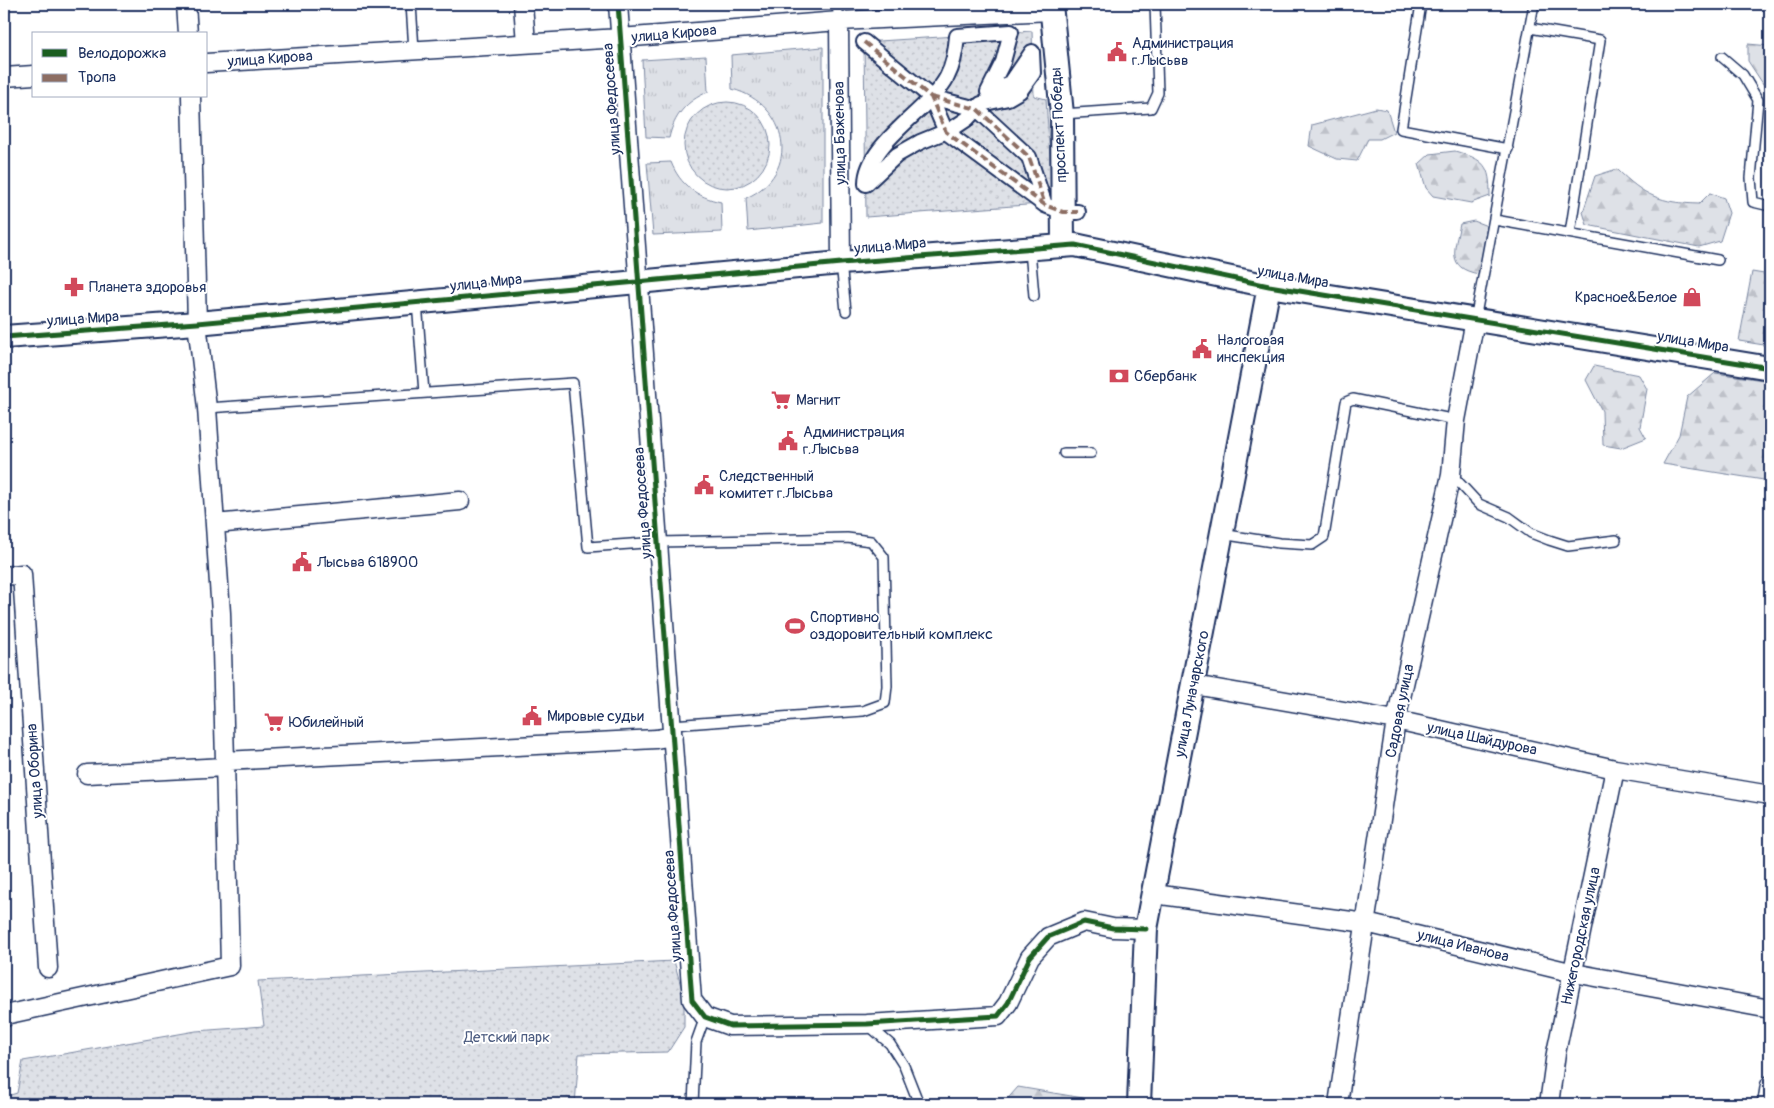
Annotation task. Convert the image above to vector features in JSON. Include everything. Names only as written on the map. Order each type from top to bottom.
[{"type":"street","points":[[186,4],[188,32]]},
{"type":"street","points":[[523,4],[526,43]]},
{"type":"street","name":"улица Федосеева","points":[[618,4],[692,1000],[705,1017]]},
{"type":"street","name":"улица Кирова","points":[[208,63],[620,38],[838,12],[1051,7]]},
{"type":"street","name":"проспект Победы","points":[[1051,7],[1062,114],[1063,246]]},
{"type":"street","name":"улица Баженова","points":[[838,12],[841,263]]},
{"type":"street","points":[[1011,32],[1003,62],[988,92],[1011,83],[1032,52],[1033,73],[1020,91],[1008,98],[981,104],[967,119],[946,132],[920,142],[897,155],[866,184],[866,172],[883,147],[931,97],[947,77],[956,53],[957,36],[1011,32]]},
{"type":"street","points":[[864,42],[931,97],[977,109],[1029,157],[1062,210]]},
{"type":"street","points":[[4,78],[32,75]]},
{"type":"street","points":[[931,97],[946,132],[1062,210]]},
{"type":"street","points":[[4,1018],[5,1015],[230,966],[221,613],[207,408],[198,323],[192,98]]},
{"type":"street","name":"улица Мира","points":[[4,337],[198,323],[841,263],[1075,245],[1269,286],[1770,368]]},
{"type":"street","name":"улица Луначарского","points":[[1139,1104],[1146,929],[1269,286]]},
{"type":"street","name":"Садовая улица","points":[[1338,1104],[1396,720],[1452,475],[1456,420],[1475,320]]},
{"type":"street","points":[[215,524],[460,501]]},
{"type":"street","name":"улица Оборина","points":[[4,576],[22,574],[48,968]]},
{"type":"street","name":"улица Шайдурова","points":[[1194,684],[1396,720],[1615,769],[1770,795]]},
{"type":"street","points":[[87,774],[225,764],[656,739],[672,731]]},
{"type":"street","name":"Нижегородская улица","points":[[1549,1104],[1556,1053],[1615,769]]},
{"type":"street","name":"улица Иванова","points":[[1154,894],[1366,923],[1574,973],[1770,1009]]},
{"type":"street","points":[[705,1017],[730,1026],[867,1024],[998,1016],[1008,1003],[1030,956],[1048,936],[1084,922],[1113,928],[1146,929]]},
{"type":"street","points":[[1767,1104],[1770,1085]]},
{"type":"lane","points":[[411,4],[414,50]]},
{"type":"lane","points":[[1062,114],[1151,108],[1158,93],[1155,4]]},
{"type":"lane","points":[[1421,4],[1401,129],[1508,149]]},
{"type":"lane","points":[[1475,320],[1534,4]]},
{"type":"lane","points":[[1530,28],[1600,40],[1570,234]]},
{"type":"lane","points":[[1722,57],[1744,74],[1758,100],[1751,178],[1753,202],[1770,206]]},
{"type":"lane","points":[[1494,220],[1718,260]]},
{"type":"lane","points":[[1030,247],[1034,296]]},
{"type":"lane","points":[[841,263],[846,311]]},
{"type":"lane","points":[[417,302],[424,393]]},
{"type":"lane","points":[[207,408],[573,382],[588,547],[658,542],[847,538],[871,541],[884,557],[887,686],[885,703],[863,711],[672,731]]},
{"type":"lane","points":[[1221,534],[1279,543],[1312,545],[1324,537],[1346,402],[1353,399],[1456,420]]},
{"type":"lane","points":[[1064,453],[1091,453]]},
{"type":"lane","points":[[1452,475],[1479,504],[1509,517],[1530,533],[1568,546],[1616,540]]},
{"type":"lane","points":[[693,1104],[696,1042],[705,1017]]},
{"type":"lane","points":[[867,1024],[890,1044],[904,1066],[919,1104]]},
{"type":"green space","points":[[1032,31],[1034,96],[1046,99],[1052,186],[1040,204],[866,217],[864,42]]},
{"type":"green space","points":[[1748,44],[1770,46],[1770,104],[1769,93],[1748,61]]},
{"type":"green space","points":[[823,47],[823,223],[748,231],[746,198],[764,187],[775,173],[781,156],[781,140],[776,123],[766,109],[751,97],[732,89],[731,55]]},
{"type":"green space","points":[[706,56],[708,92],[693,100],[682,110],[674,123],[669,138],[646,137],[642,60]]},
{"type":"green space","points":[[727,102],[744,105],[758,114],[767,128],[770,145],[767,162],[758,176],[744,185],[727,188],[710,185],[696,176],[687,162],[684,145],[687,128],[696,114],[710,105]]},
{"type":"green space","points":[[1376,108],[1387,110],[1394,132],[1380,139],[1368,139],[1357,161],[1337,159],[1309,146],[1312,125]]},
{"type":"green space","points":[[1455,151],[1473,157],[1484,165],[1489,177],[1490,196],[1471,203],[1433,196],[1426,188],[1419,164],[1430,154]]},
{"type":"green space","points":[[671,162],[679,177],[690,189],[704,197],[721,202],[722,232],[653,235],[647,163]]},
{"type":"green space","points":[[1617,169],[1636,186],[1663,200],[1699,204],[1710,193],[1724,198],[1729,213],[1720,241],[1699,247],[1587,225],[1583,212],[1595,176]]},
{"type":"green space","points":[[1474,221],[1487,226],[1479,274],[1461,267],[1455,256],[1460,224]]},
{"type":"green space","points":[[1752,272],[1770,275],[1770,346],[1739,341]]},
{"type":"green space","points":[[1594,366],[1639,375],[1647,389],[1640,427],[1646,438],[1621,448],[1603,445],[1602,411],[1586,380]]},
{"type":"green space","points":[[1715,373],[1770,381],[1770,481],[1663,464],[1679,435],[1687,397]]},
{"type":"green space","name":"Детский парк","points":[[674,961],[684,997],[684,1027],[668,1052],[579,1054],[575,1104],[4,1104],[4,1097],[17,1093],[23,1061],[196,1031],[264,1026],[258,981]]},
{"type":"green space","points":[[1018,1087],[1083,1098],[1094,1104],[1003,1104]]},
{"type":"marked path","points":[[864,42],[931,97],[946,132],[1045,205],[1063,212],[1078,212]]},
{"type":"marked path","points":[[931,97],[977,109],[1029,157],[1045,205]]},
{"type":"cycle path","points":[[618,4],[692,1000],[705,1017],[730,1026],[867,1024],[998,1016],[1008,1003],[1030,957],[1048,937],[1084,922],[1113,928],[1146,929]]},
{"type":"cycle path","points":[[4,337],[197,323],[841,263],[1075,245],[1269,286],[1770,368]]},
{"type":"place","name":"Администрация г.Лысьвв","points":[[1117,52]]},
{"type":"place","name":"Планета здоровья","points":[[74,287]]},
{"type":"place","name":"Красное&Белое","points":[[1692,297]]},
{"type":"place","name":"Налоговая инспекция","points":[[1202,349]]},
{"type":"place","name":"Сбербанк","points":[[1119,376]]},
{"type":"place","name":"Магнит","points":[[781,400]]},
{"type":"place","name":"Администрация г.Лысьва","points":[[788,441]]},
{"type":"place","name":"Следственный комитет г.Лысьва","points":[[704,485]]},
{"type":"place","name":"Лысьва 618900","points":[[302,562]]},
{"type":"place","name":"Спортивно оздоровительный комплекс","points":[[795,626]]},
{"type":"place","name":"Мировые судьи","points":[[532,716]]},
{"type":"place","name":"Юбилейный","points":[[274,722]]}]
